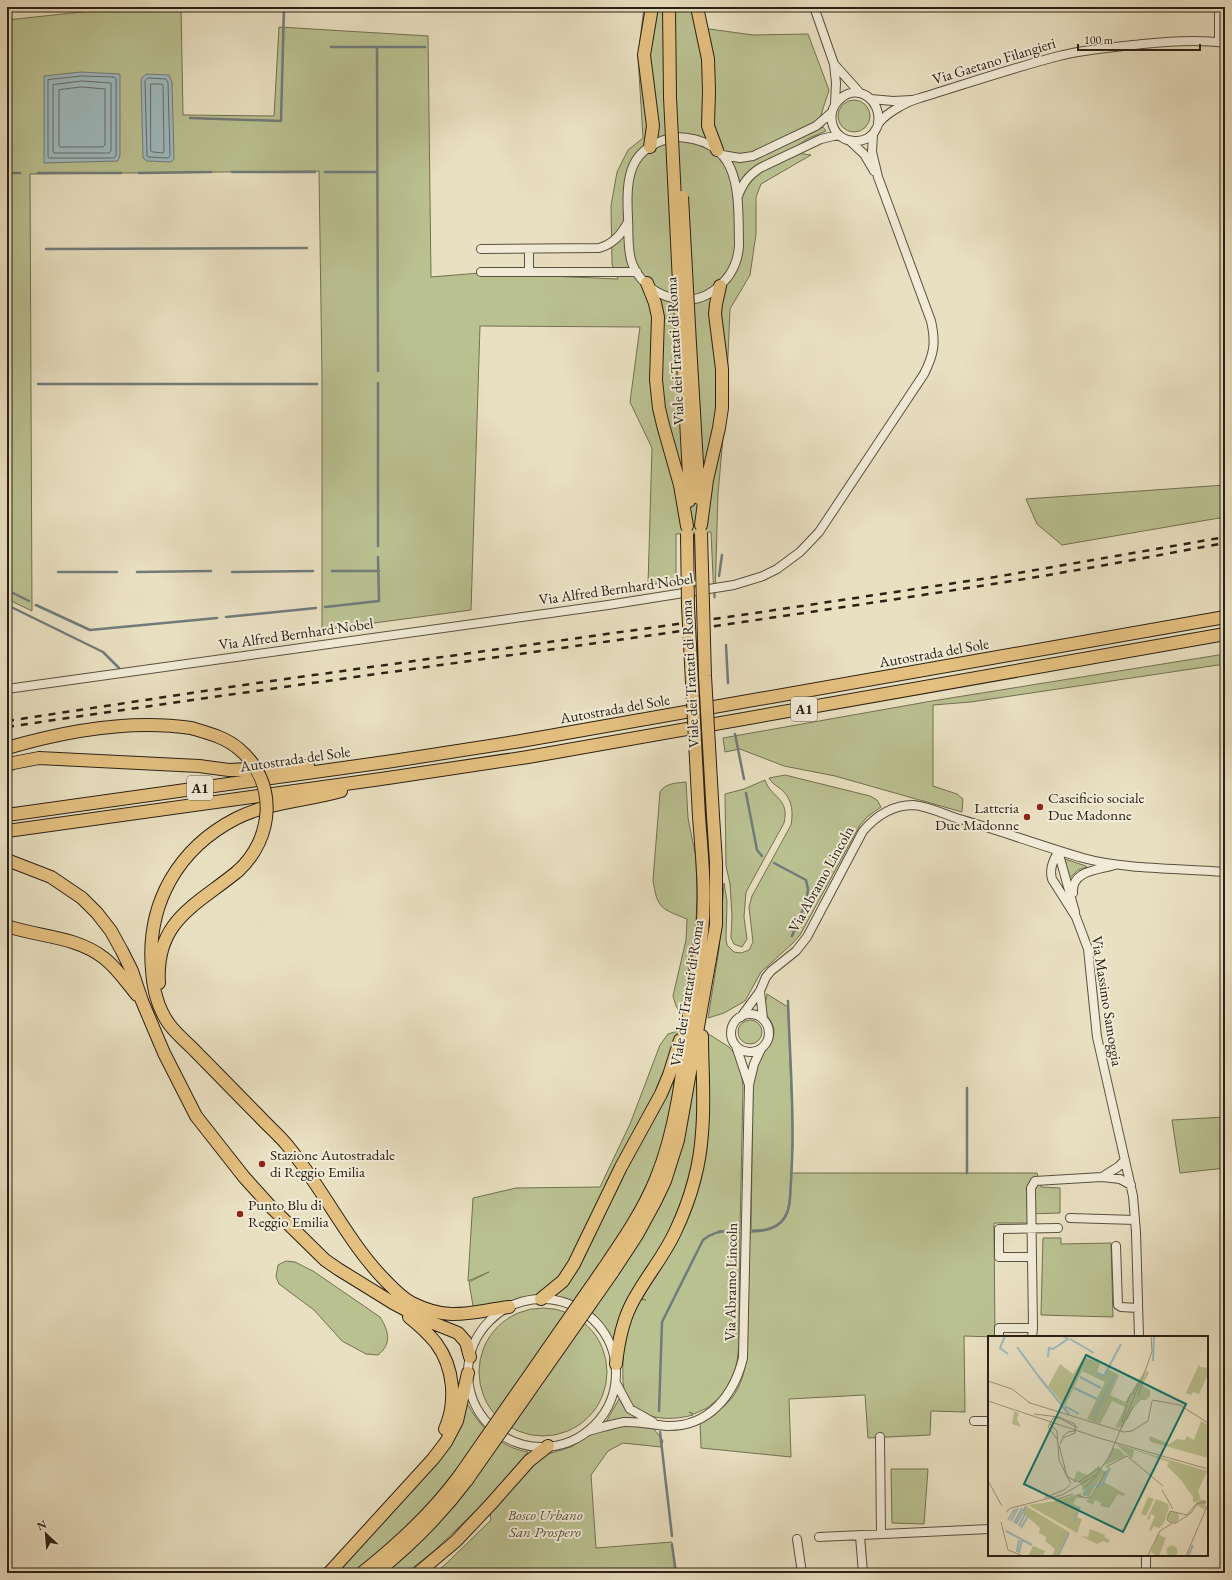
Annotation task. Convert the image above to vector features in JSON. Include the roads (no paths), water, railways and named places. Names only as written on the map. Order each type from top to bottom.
[{"type":"highway","points":[[650,147],[652,126],[644,55],[652,7]]},
{"type":"highway","name":"Viale dei Trattati di Roma","points":[[608,1271],[656,1181],[673,1123],[688,1035],[691,998],[702,932],[704,907],[703,863],[689,635],[687,530],[689,476],[686,344],[670,7]]},
{"type":"highway","name":"Viale dei Trattati di Roma","points":[[674,97],[675,7]]},
{"type":"highway","points":[[697,7],[708,59],[708,126],[719,153]]},
{"type":"highway","points":[[647,284],[655,303],[658,317],[656,380],[659,408],[680,485],[687,530]]},
{"type":"highway","points":[[701,529],[707,480],[722,408],[722,369],[715,314],[720,286]]},
{"type":"highway","name":"Viale dei Trattati di Roma","points":[[376,1573],[423,1533],[445,1509],[464,1477],[608,1271],[645,1222],[663,1186],[672,1161],[682,1121],[699,1017],[713,948],[716,917],[716,862],[705,676],[701,529],[686,344]]},
{"type":"highway","name":"Autostrada del Sole","points":[[7,815],[393,761],[658,718],[1225,618]]},
{"type":"highway","name":"A1","points":[[7,831],[381,779],[536,755],[1225,634]]},
{"type":"highway","points":[[7,748],[56,736],[95,729],[145,725],[191,728],[217,736],[238,748],[252,764],[261,780],[266,801],[266,823],[263,833],[248,862],[186,910],[174,923],[166,939],[160,962],[159,979],[161,993],[170,1025]]},
{"type":"highway","points":[[7,766],[13,763],[39,758],[199,766],[229,770],[393,761]]},
{"type":"highway","points":[[381,779],[319,797],[254,810],[215,831],[200,843],[181,864],[172,878],[159,905],[151,943],[151,964],[155,996],[170,1025],[287,1145],[364,1257],[395,1291],[410,1302],[425,1309],[448,1315],[474,1314],[509,1307]]},
{"type":"highway","points":[[7,860],[51,877],[82,898],[97,913],[111,931],[132,971],[142,1001],[164,1053],[196,1116],[244,1177],[271,1207],[325,1260],[393,1303],[423,1319],[458,1333],[466,1342],[470,1357]]},
{"type":"highway","points":[[7,926],[60,939],[91,950],[108,962],[142,1001]]},
{"type":"highway","points":[[616,1364],[618,1348],[630,1306],[665,1252],[676,1231],[688,1199],[697,1168],[703,1121],[702,1037],[705,991]]},
{"type":"highway","points":[[542,1299],[563,1281],[574,1264],[621,1167],[651,1115],[669,1075],[691,998]]},
{"type":"highway","points":[[392,1503],[431,1454],[442,1435],[450,1414],[452,1392],[445,1359],[436,1343],[422,1327],[393,1303]]},
{"type":"highway","points":[[329,1573],[433,1459],[446,1442],[457,1421],[468,1374]]},
{"type":"highway","points":[[418,1573],[456,1540],[487,1509],[529,1461],[548,1446]]},
{"type":"highway","name":"Viale dei Trattati di Roma","points":[[362,1573],[415,1528],[464,1477]]},
{"type":"street","points":[[814,7],[834,64],[836,83],[835,104]]},
{"type":"street","points":[[1219,7],[1222,43]]},
{"type":"street","name":"Via Gaetano Filangieri","points":[[878,123],[890,113],[914,100],[1071,53],[1180,40],[1222,43]]},
{"type":"street","points":[[831,113],[832,125],[838,135],[850,141],[862,140],[873,134],[878,123],[879,113],[871,99],[860,93],[834,64]]},
{"type":"street","points":[[719,153],[740,158],[752,156],[816,126],[831,113],[835,104],[842,97],[860,93]]},
{"type":"street","name":"Via Gaetano Filangieri","points":[[871,99],[893,101],[914,100]]},
{"type":"street","name":"Via Alfred Bernhard Nobel","points":[[7,689],[601,606],[748,582],[777,569],[800,552],[820,532],[924,374],[933,353],[934,337],[931,321],[878,177],[872,152],[873,134]]},
{"type":"street","points":[[737,199],[743,183],[760,168],[821,139],[838,135]]},
{"type":"street","points":[[686,137],[693,138],[704,142],[719,153],[732,170],[735,177],[739,253],[732,272],[720,286],[704,297],[683,300],[666,297],[647,284],[637,272],[630,256],[627,193],[630,170],[637,158],[650,147],[666,139],[686,137]]},
{"type":"street","name":"Via Alfred Bernhard Nobel","points":[[850,141],[864,154],[878,177]]},
{"type":"street","points":[[481,249],[599,248],[605,246],[620,235],[628,222]]},
{"type":"street","points":[[529,249],[529,272]]},
{"type":"street","points":[[481,272],[637,272]]},
{"type":"street","name":"Via Abramo Lincoln","points":[[749,1085],[732,1037],[732,1028],[734,1023],[741,1017],[760,991],[771,971],[796,951],[807,937],[863,831],[875,818],[882,814],[900,806],[918,806],[996,829],[1058,851],[1098,862],[1118,865],[1225,872]]},
{"type":"street","name":"Via Massimo Samoggia","points":[[1048,847],[1052,858],[1052,878],[1076,917]]},
{"type":"street","points":[[1051,868],[1058,851]]},
{"type":"street","name":"Via Massimo Samoggia","points":[[1058,851],[1073,900],[1076,917],[1088,949],[1097,1037],[1131,1185],[1135,1220],[1139,1336]]},
{"type":"street","name":"Via Massimo Samoggia","points":[[1073,900],[1073,886],[1078,877],[1084,873],[1118,865]]},
{"type":"street","name":"Via Abramo Lincoln","points":[[588,1431],[625,1422],[668,1426],[689,1422],[710,1413],[718,1407],[729,1393],[740,1371],[743,1358],[745,1314],[749,1085],[754,1064],[761,1049],[765,1045],[769,1034],[763,1020],[760,991]]},
{"type":"street","points":[[741,1017],[752,1015],[763,1020]]},
{"type":"street","points":[[736,1046],[748,1052],[761,1049]]},
{"type":"street","points":[[1102,1177],[1118,1167],[1125,1160]]},
{"type":"street","points":[[1032,1336],[1034,1328],[1031,1188],[1036,1181],[1102,1177],[1120,1179],[1131,1185]]},
{"type":"street","points":[[1070,1218],[1135,1220]]},
{"type":"street","points":[[1032,1257],[999,1257],[998,1229],[1058,1228]]},
{"type":"street","points":[[1116,1246],[1118,1305],[1121,1307],[1138,1308]]},
{"type":"street","points":[[542,1299],[564,1302],[579,1308],[591,1317],[606,1335],[616,1364],[616,1383],[611,1401],[601,1417],[588,1431],[573,1440],[548,1446],[532,1446],[518,1442],[504,1436],[492,1427],[482,1416],[475,1403],[470,1388],[468,1374],[470,1357],[475,1342],[484,1328],[495,1316],[509,1307],[525,1301],[542,1299]]},
{"type":"street","points":[[999,1336],[1000,1328],[1034,1328]]},
{"type":"street","name":"Via Abramo Lincoln","points":[[616,1383],[630,1409],[657,1424]]},
{"type":"street","points":[[974,1420],[988,1421]]},
{"type":"street","points":[[880,1437],[881,1534]]},
{"type":"street","points":[[819,1537],[988,1529]]},
{"type":"street","points":[[860,1536],[863,1573]]},
{"type":"street","points":[[797,1539],[802,1573]]},
{"type":"street","points":[[1146,1556],[1146,1573]]},
{"type":"water","points":[[81,72],[120,74],[120,155],[118,161],[44,163],[44,76]]},
{"type":"water","points":[[146,74],[169,75],[172,82],[174,159],[171,162],[147,161],[143,158],[141,79]]},
{"type":"waterway","points":[[190,118],[281,121],[284,7]]},
{"type":"waterway","points":[[331,47],[425,47]]},
{"type":"waterway","points":[[377,47],[378,371]]},
{"type":"waterway","points":[[139,173],[211,172]]},
{"type":"waterway","points":[[232,172],[315,172]]},
{"type":"waterway","points":[[325,172],[376,172]]},
{"type":"waterway","points":[[7,173],[20,173]]},
{"type":"waterway","points":[[38,173],[121,173]]},
{"type":"waterway","points":[[46,249],[307,248]]},
{"type":"waterway","points":[[378,383],[378,546]]},
{"type":"waterway","points":[[38,384],[317,384]]},
{"type":"waterway","points":[[719,576],[722,555]]},
{"type":"waterway","points":[[325,607],[379,601],[378,557]]},
{"type":"waterway","points":[[137,572],[211,571]]},
{"type":"waterway","points":[[232,572],[313,571]]},
{"type":"waterway","points":[[332,571],[379,571]]},
{"type":"waterway","points":[[58,572],[117,572]]},
{"type":"waterway","points":[[7,590],[29,601]]},
{"type":"waterway","points":[[7,605],[103,652],[119,668]]},
{"type":"waterway","points":[[36,605],[90,630],[217,618]]},
{"type":"waterway","points":[[226,617],[316,608]]},
{"type":"waterway","points":[[726,645],[728,683]]},
{"type":"waterway","points":[[735,734],[744,779]]},
{"type":"waterway","points":[[746,793],[757,850],[762,856]]},
{"type":"waterway","points":[[774,863],[806,880],[808,889],[806,902],[792,936]]},
{"type":"waterway","points":[[753,1231],[767,1230],[775,1227],[785,1217],[789,1204],[792,1158],[792,1091],[788,1001]]},
{"type":"waterway","points":[[967,1088],[967,1173]]},
{"type":"waterway","points":[[659,1411],[662,1322],[703,1240],[716,1233],[730,1231]]},
{"type":"waterway","points":[[660,1432],[672,1536]]},
{"type":"waterway","points":[[672,1545],[676,1573]]},
{"type":"railway","points":[[7,721],[257,683],[735,616],[995,577],[1225,537]]},
{"type":"railway","points":[[7,727],[870,603],[993,584],[1225,543]]},
{"type":"place","name":"Caseificio sociale Due Madonne","points":[[1040,807]]},
{"type":"place","name":"Latteria Due Madonne","points":[[1027,817]]},
{"type":"place","name":"Stazione Autostradale di Reggio Emilia","points":[[262,1164]]},
{"type":"place","name":"Punto Blu di Reggio Emilia","points":[[240,1214]]},
{"type":"park label","name":"Bosco Urbano San Prospero","points":[[545,1524]]}]
